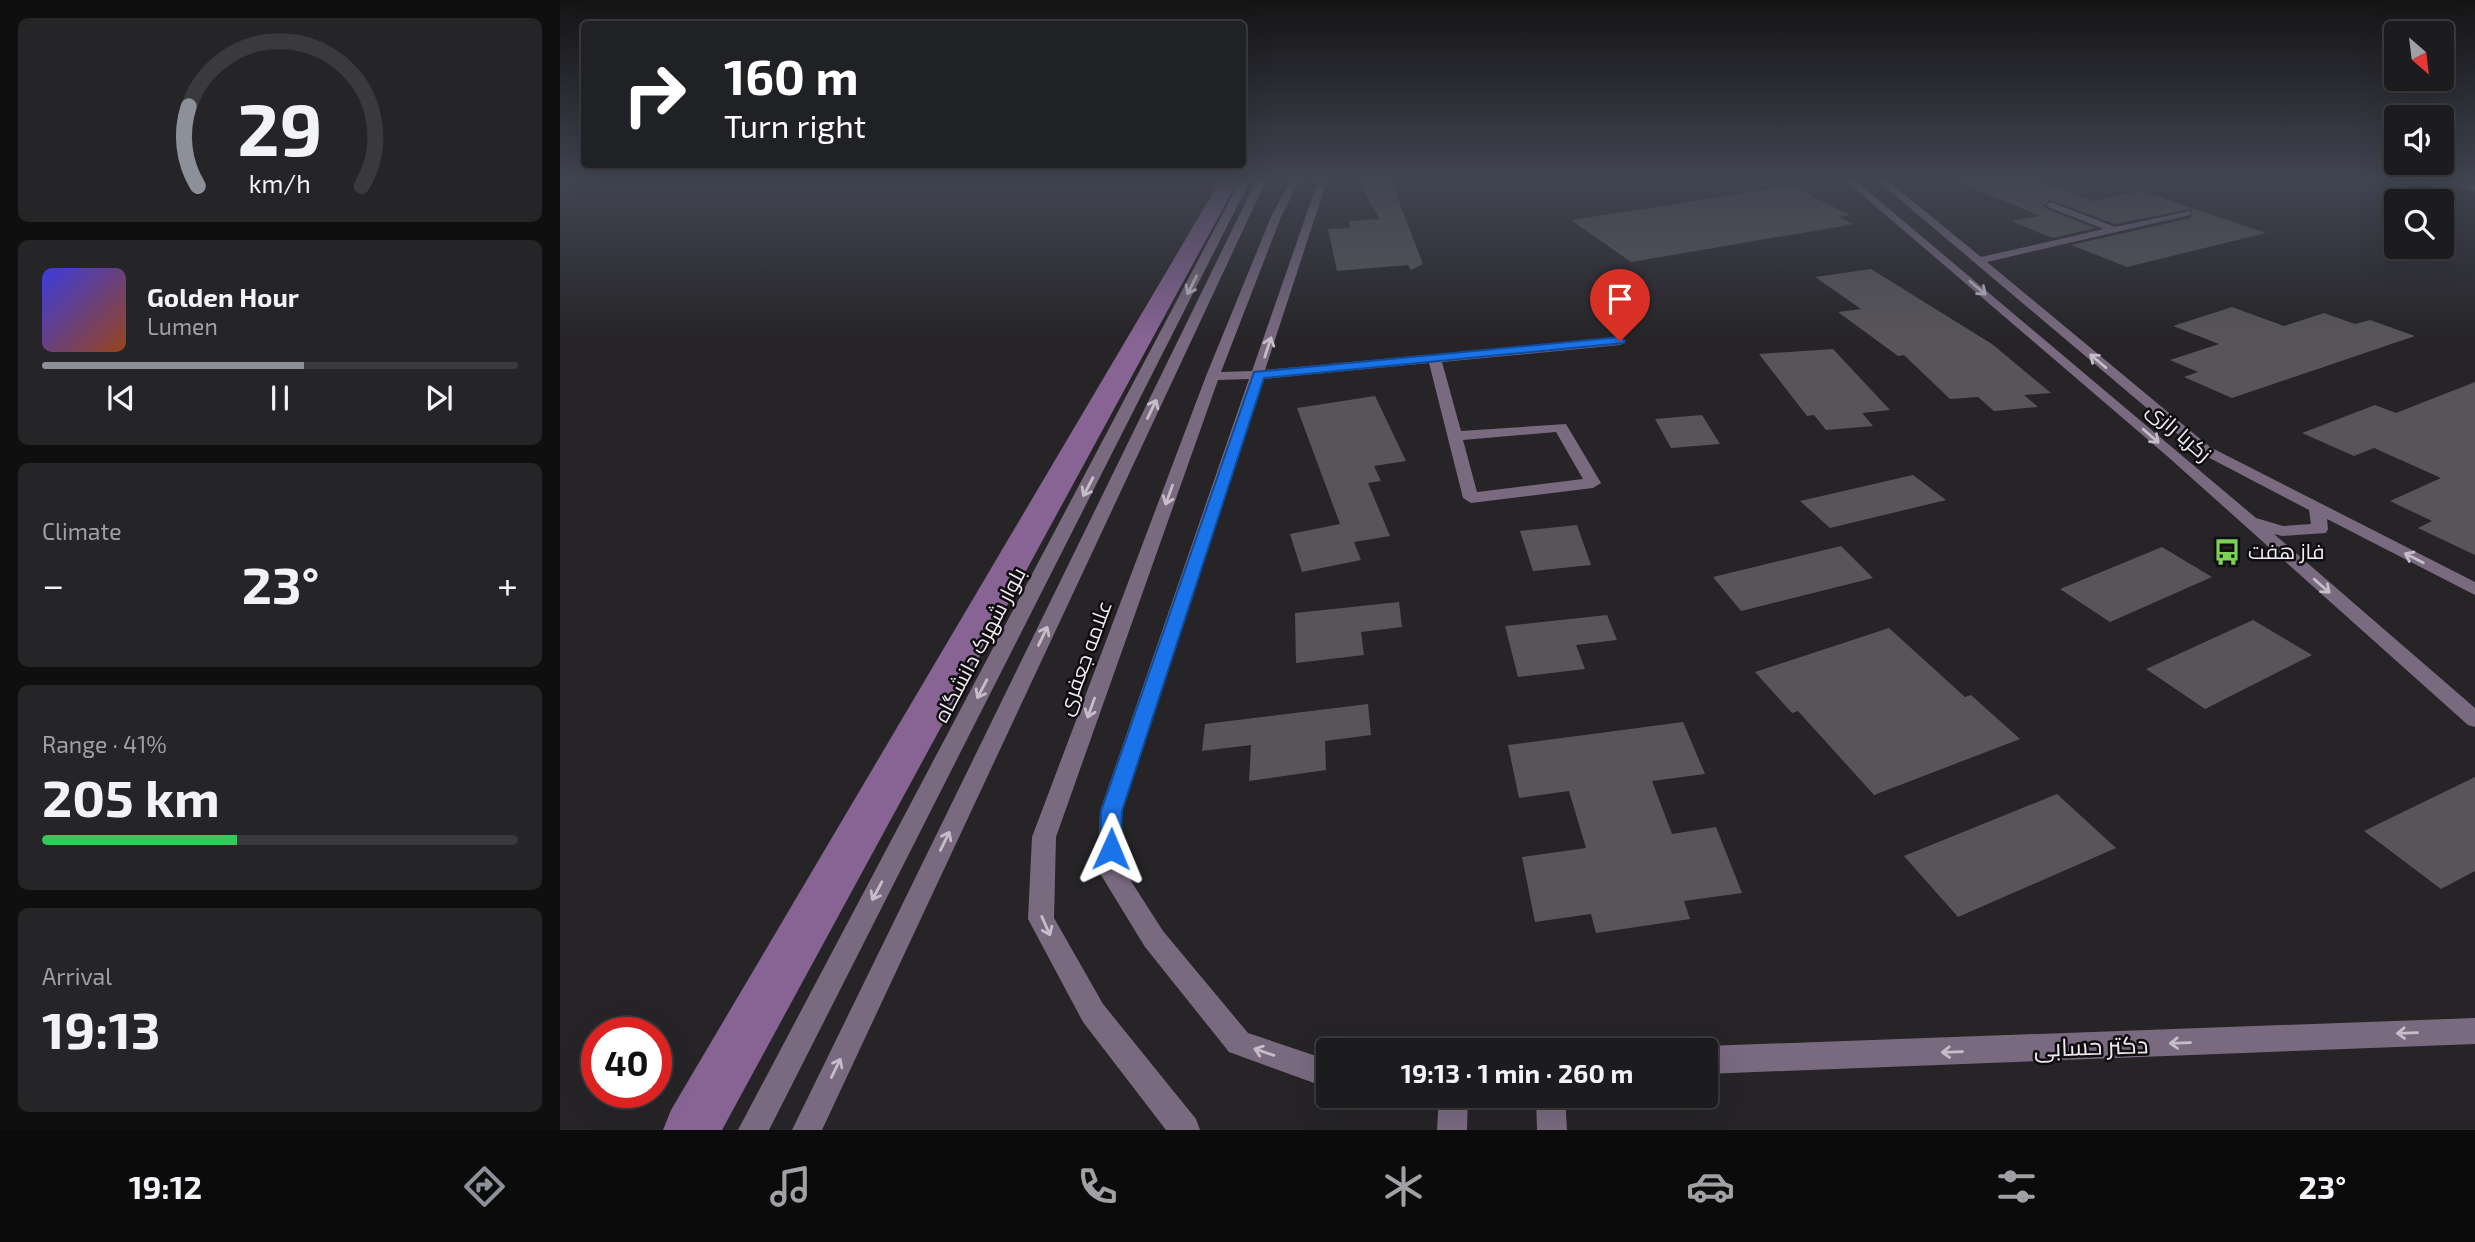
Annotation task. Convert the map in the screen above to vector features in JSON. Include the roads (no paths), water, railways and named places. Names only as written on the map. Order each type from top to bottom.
[{"type":"street","name":"بلوار شهرک دانشگاه","points":[[752,1130],[1218,234]]},
{"type":"street","points":[[807,1130],[1236,234]]},
{"type":"street","name":"علامه جعفری","points":[[1185,1130],[1093,1013],[1041,919],[1044,837],[1213,376],[1269,234]]},
{"type":"street","points":[[1305,234],[1111,811],[1110,868],[1154,939],[1239,1044],[1316,1070]]},
{"type":"street","name":"زکریا رازی","points":[[1914,234],[2247,519],[2475,720]]},
{"type":"street","name":"زکریا رازی","points":[[1946,234],[2205,450],[2475,589]]},
{"type":"street","points":[[1979,261],[2099,234]]},
{"type":"street","points":[[1929,246],[1960,245]]},
{"type":"street","points":[[1213,376],[1259,375],[1620,341]]},
{"type":"street","points":[[1434,358],[1455,436],[1472,498],[1593,483],[1561,427],[1455,436]]},
{"type":"street","points":[[2247,519],[2281,531],[2319,529],[2317,508]]},
{"type":"street","name":"دکتر حسابی","points":[[1718,1060],[2475,1031]]},
{"type":"street","points":[[1452,1130],[1453,1108]]},
{"type":"street","points":[[1551,1108],[1552,1130]]},
{"type":"waterway","points":[[691,1130],[1199,234]]},
{"type":"place","name":"فاز هفت","points":[[2227,552]]}]
